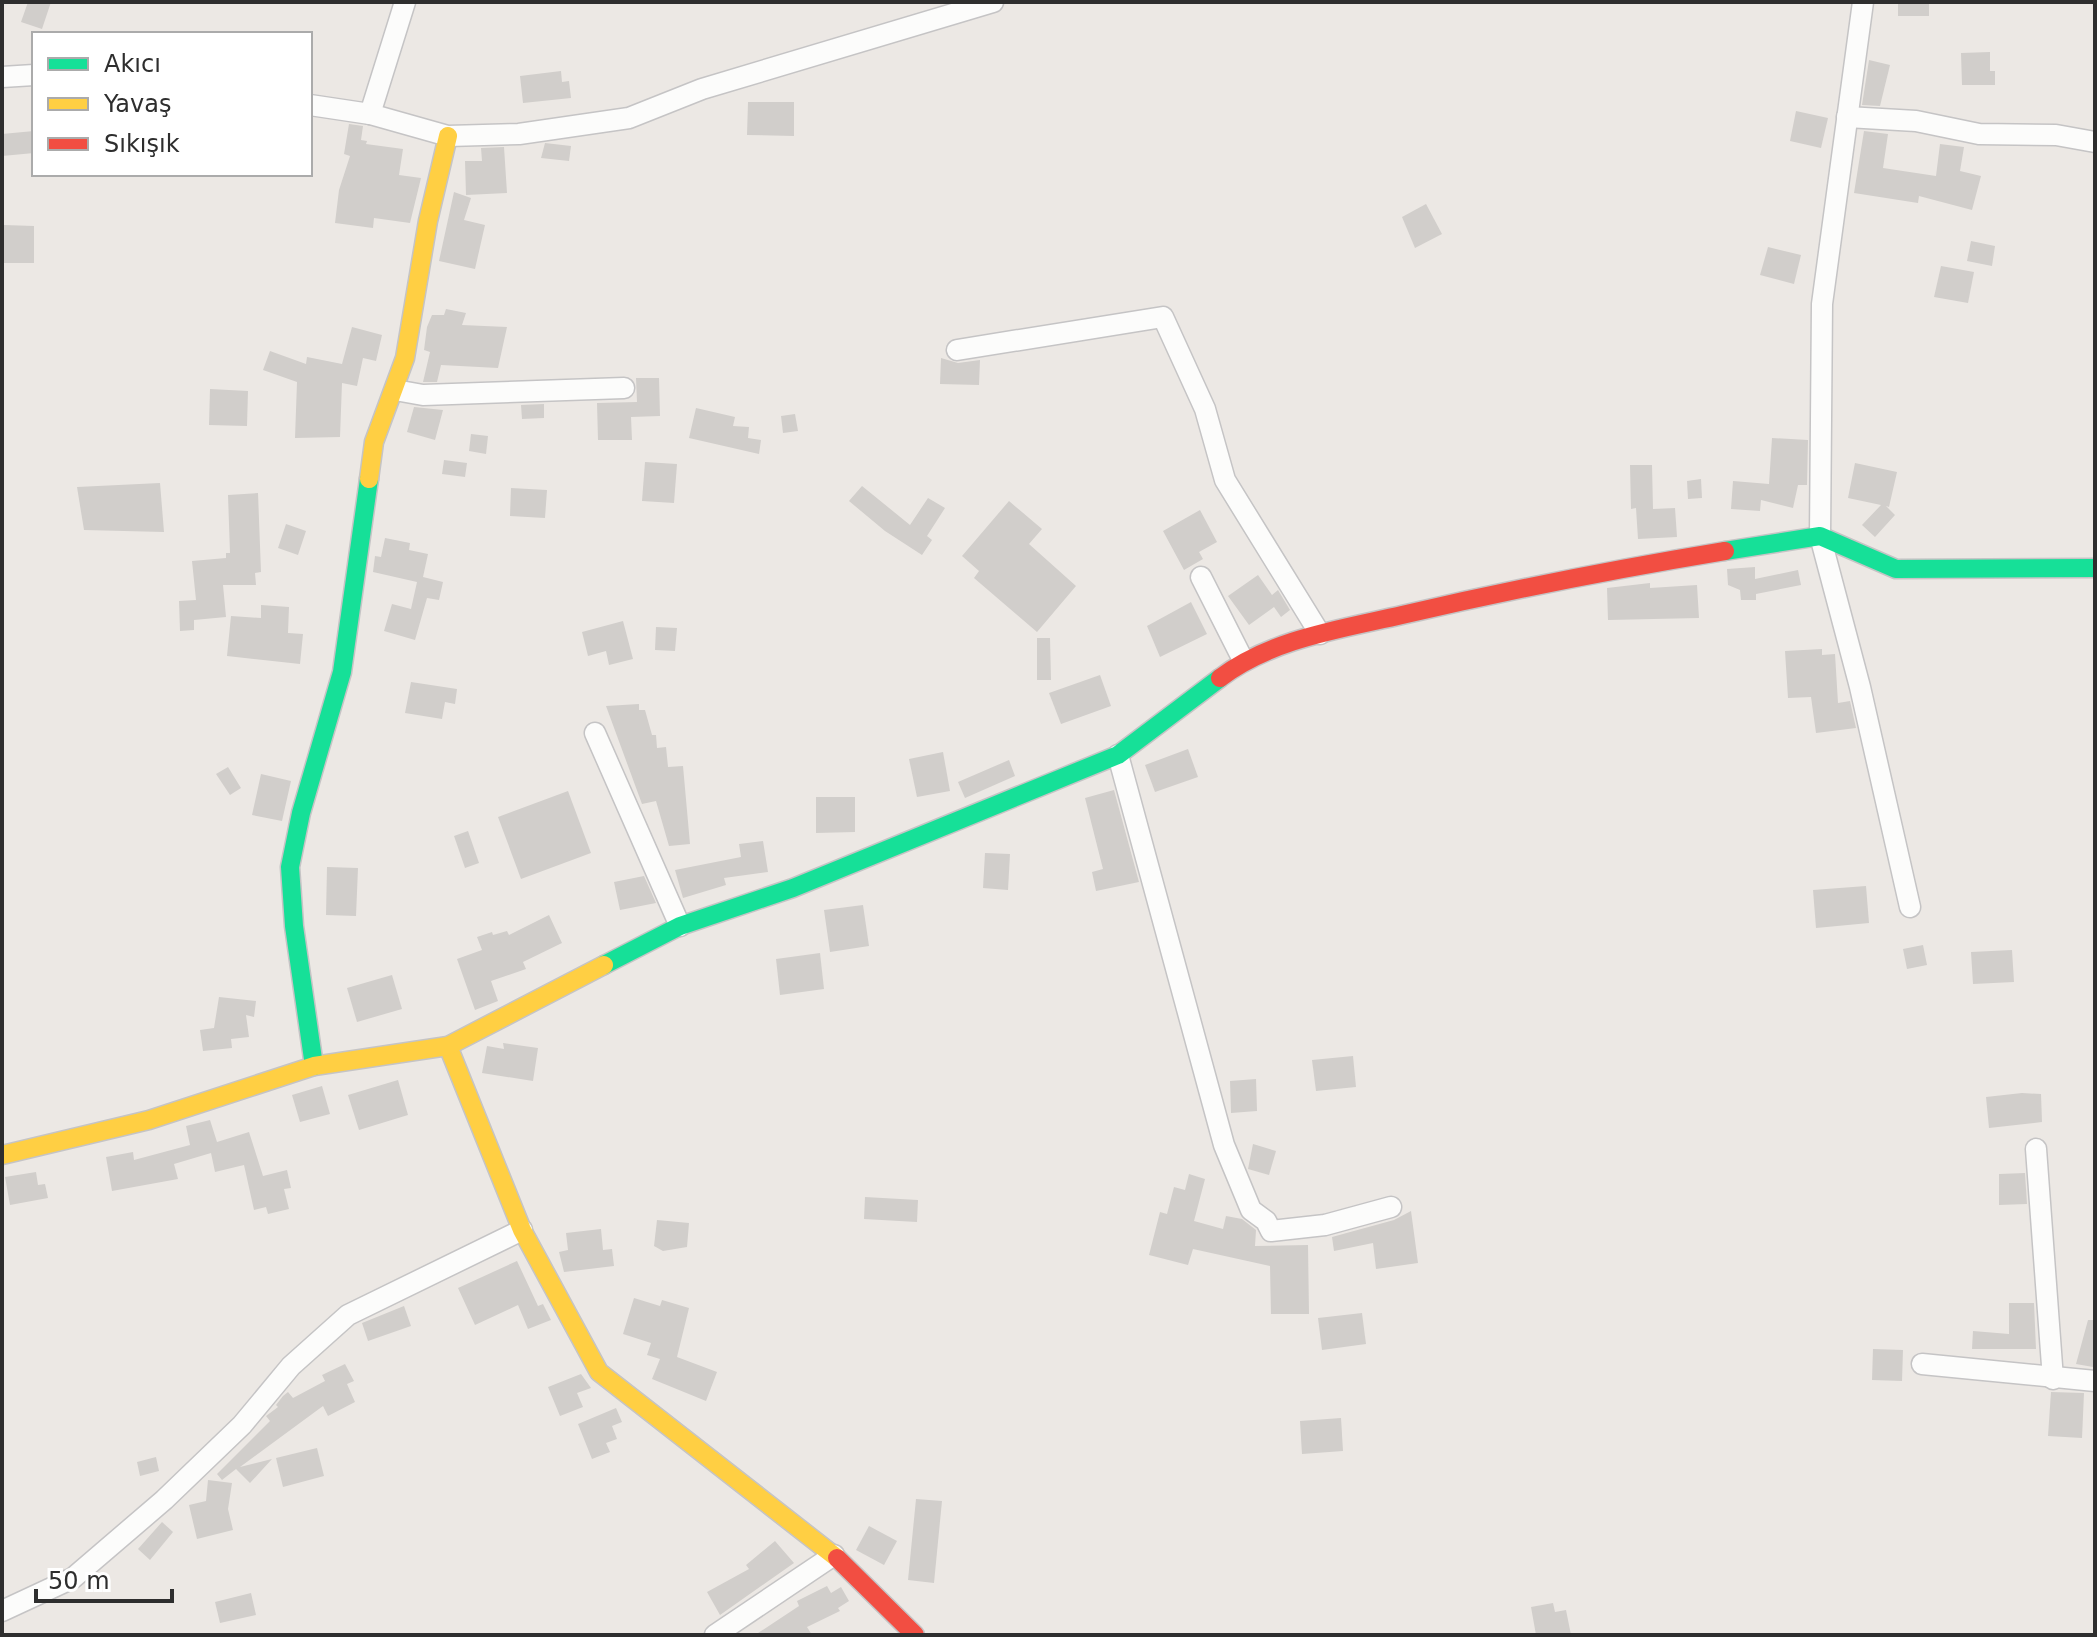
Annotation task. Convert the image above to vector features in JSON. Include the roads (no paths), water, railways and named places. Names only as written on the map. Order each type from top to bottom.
[{"type":"street","points":[[370,114],[405,2]]},
{"type":"street","points":[[312,105],[370,114],[448,136],[519,134],[629,118],[702,89],[993,2]]},
{"type":"street","points":[[1863,2],[1822,304],[1820,536],[1860,687],[1910,907]]},
{"type":"street","points":[[2,77],[32,75]]},
{"type":"street","points":[[1847,117],[1916,121],[1979,134],[2056,135],[2095,142]]},
{"type":"street","points":[[314,1066],[294,926],[290,867],[301,813],[342,672],[374,442],[405,358],[428,221],[448,136]]},
{"type":"street","points":[[957,350],[1163,317],[1205,409],[1225,480],[1320,634]]},
{"type":"street","points":[[395,390],[423,395],[624,388]]},
{"type":"street","points":[[2,1155],[149,1120],[314,1066],[448,1046],[680,926],[793,888],[1118,755],[1243,660],[1320,634],[1560,578],[1820,536],[1896,569],[2095,568]]},
{"type":"street","points":[[1201,577],[1243,660]]},
{"type":"street","points":[[595,733],[680,926]]},
{"type":"street","points":[[1118,755],[1224,1145],[1251,1210],[1266,1221],[1271,1231],[1325,1225],[1391,1207]]},
{"type":"street","points":[[448,1046],[522,1230],[599,1372],[834,1555],[915,1635]]},
{"type":"street","points":[[2036,1149],[2053,1379]]},
{"type":"street","points":[[2,1611],[73,1578],[141,1520],[242,1425],[291,1366],[348,1315],[522,1230]]},
{"type":"street","points":[[1922,1364],[2095,1381]]},
{"type":"street","points":[[715,1635],[834,1555]]}]
